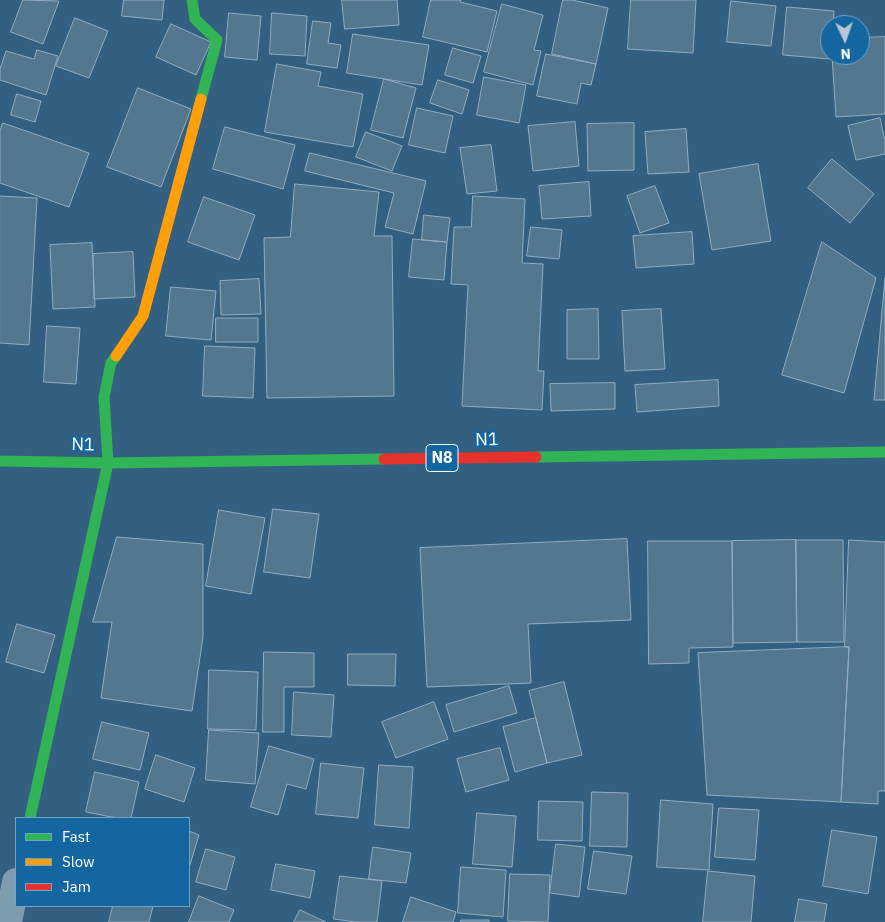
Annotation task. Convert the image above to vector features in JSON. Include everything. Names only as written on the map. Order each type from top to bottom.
[{"type":"main road","points":[[30,817],[108,463],[104,397],[111,364],[143,316],[217,40],[194,19],[192,0]]},
{"type":"main road","name":"N1","points":[[0,460],[108,463],[885,452]]},
{"type":"street","points":[[8,922],[15,887]]},
{"type":"building","points":[[23,0],[59,1],[43,44],[11,32]]},
{"type":"building","points":[[124,0],[164,0],[162,20],[122,16]]},
{"type":"building","points":[[342,0],[397,0],[399,25],[345,29]]},
{"type":"building","points":[[431,0],[461,0],[460,2],[497,11],[487,52],[423,37]]},
{"type":"building","points":[[563,0],[572,0],[608,8],[596,64],[552,54]]},
{"type":"building","points":[[631,0],[696,0],[693,53],[628,49]]},
{"type":"building","points":[[731,1],[776,6],[771,46],[727,42]]},
{"type":"building","points":[[502,4],[543,15],[534,50],[541,51],[533,85],[484,72]]},
{"type":"building","points":[[787,7],[834,11],[834,15],[820,15],[820,58],[783,55]]},
{"type":"building","points":[[229,13],[261,16],[257,60],[225,57]]},
{"type":"building","points":[[272,13],[307,16],[305,56],[270,54]]},
{"type":"building","points":[[75,18],[108,31],[89,78],[56,66]]},
{"type":"building","points":[[313,21],[331,23],[328,43],[341,45],[337,68],[307,64]]},
{"type":"building","points":[[171,24],[211,42],[196,75],[156,57]]},
{"type":"building","points":[[353,34],[429,45],[422,85],[347,73]]},
{"type":"building","points":[[885,37],[885,114],[836,117],[833,65],[870,65],[870,38]]},
{"type":"building","points":[[453,48],[481,56],[473,83],[445,75]]},
{"type":"building","points":[[37,50],[58,56],[46,95],[0,80],[0,69],[6,51],[34,59]]},
{"type":"building","points":[[546,54],[596,64],[591,85],[581,83],[577,104],[537,96]]},
{"type":"building","points":[[277,64],[321,72],[318,86],[363,94],[353,147],[265,132]]},
{"type":"building","points":[[484,77],[526,85],[519,123],[477,115]]},
{"type":"building","points":[[384,79],[416,88],[403,138],[371,130]]},
{"type":"building","points":[[438,80],[469,90],[462,114],[430,103]]},
{"type":"building","points":[[138,88],[191,109],[161,187],[107,167]]},
{"type":"building","points":[[17,94],[41,101],[35,122],[11,115]]},
{"type":"building","points":[[417,108],[453,116],[445,153],[409,145]]},
{"type":"building","points":[[880,118],[885,141],[885,154],[856,160],[848,126]]},
{"type":"building","points":[[575,122],[579,166],[533,171],[528,126]]},
{"type":"building","points":[[3,123],[89,153],[69,207],[0,183],[0,131]]},
{"type":"building","points":[[634,123],[634,170],[588,171],[587,124]]},
{"type":"building","points":[[225,127],[295,145],[283,189],[213,169]]},
{"type":"building","points":[[686,129],[689,172],[648,174],[645,132]]},
{"type":"building","points":[[366,132],[402,146],[392,171],[356,157]]},
{"type":"building","points":[[491,145],[497,191],[467,194],[460,148]]},
{"type":"building","points":[[310,153],[426,181],[413,234],[385,227],[394,193],[305,171]]},
{"type":"building","points":[[832,159],[874,194],[850,223],[808,188]]},
{"type":"building","points":[[758,164],[771,241],[712,250],[699,174]]},
{"type":"building","points":[[589,182],[591,216],[542,219],[539,186]]},
{"type":"building","points":[[295,184],[379,192],[374,236],[392,236],[394,396],[267,398],[264,238],[290,237]]},
{"type":"building","points":[[655,186],[669,223],[640,233],[627,196]]},
{"type":"building","points":[[0,196],[37,198],[29,345],[0,343]]},
{"type":"building","points":[[473,196],[525,199],[522,263],[543,264],[538,371],[544,371],[542,410],[462,406],[468,285],[451,284],[454,227],[471,227]]},
{"type":"building","points":[[204,197],[255,215],[239,260],[188,242]]},
{"type":"building","points":[[424,215],[450,218],[447,242],[422,240]]},
{"type":"building","points":[[531,227],[562,230],[559,259],[527,256]]},
{"type":"building","points":[[692,232],[694,264],[636,268],[633,236]]},
{"type":"building","points":[[413,239],[447,242],[444,280],[409,277]]},
{"type":"building","points":[[822,242],[876,278],[844,393],[782,375]]},
{"type":"building","points":[[92,243],[95,307],[53,309],[50,245]]},
{"type":"building","points":[[133,252],[135,297],[94,299],[93,254]]},
{"type":"building","points":[[885,278],[885,400],[874,400]]},
{"type":"building","points":[[259,279],[261,314],[221,315],[220,281]]},
{"type":"building","points":[[171,287],[216,291],[211,340],[166,336]]},
{"type":"building","points":[[598,309],[599,359],[567,359],[567,310]]},
{"type":"building","points":[[661,309],[665,369],[625,371],[622,311]]},
{"type":"building","points":[[216,318],[258,318],[258,342],[216,342]]},
{"type":"building","points":[[47,326],[80,328],[76,384],[44,382]]},
{"type":"building","points":[[205,346],[255,348],[253,398],[203,396]]},
{"type":"building","points":[[718,380],[719,406],[637,412],[635,385]]},
{"type":"building","points":[[615,383],[615,409],[551,411],[550,384]]},
{"type":"building","points":[[273,509],[319,514],[310,578],[264,572]]},
{"type":"building","points":[[219,510],[265,518],[251,594],[206,586]]},
{"type":"building","points":[[117,537],[203,544],[203,637],[192,711],[101,698],[112,622],[93,622]]},
{"type":"building","points":[[627,539],[631,620],[528,624],[531,683],[427,687],[420,548]]},
{"type":"building","points":[[796,540],[797,642],[733,643],[732,541]]},
{"type":"building","points":[[796,540],[843,540],[844,642],[797,642]]},
{"type":"building","points":[[849,540],[885,542],[885,791],[878,791],[878,804],[841,802],[849,647],[845,647]]},
{"type":"building","points":[[648,541],[732,541],[733,647],[689,648],[689,663],[649,664]]},
{"type":"building","points":[[17,624],[55,635],[44,673],[6,662]]},
{"type":"building","points":[[849,647],[841,802],[707,795],[698,653]]},
{"type":"building","points":[[264,652],[314,653],[314,687],[284,687],[284,732],[263,732]]},
{"type":"building","points":[[348,654],[396,654],[395,686],[348,685]]},
{"type":"building","points":[[209,670],[258,672],[256,730],[208,729]]},
{"type":"building","points":[[564,682],[582,755],[547,763],[529,691]]},
{"type":"building","points":[[509,686],[517,713],[454,732],[446,705]]},
{"type":"building","points":[[294,692],[334,695],[331,737],[292,735]]},
{"type":"building","points":[[434,702],[448,739],[396,758],[382,722]]},
{"type":"building","points":[[536,718],[547,763],[515,772],[503,727]]},
{"type":"building","points":[[102,722],[149,733],[140,770],[93,759]]},
{"type":"building","points":[[209,730],[259,733],[255,784],[206,780]]},
{"type":"building","points":[[269,746],[314,759],[306,789],[287,784],[278,815],[251,807]]},
{"type":"building","points":[[500,748],[509,780],[466,792],[457,759]]},
{"type":"building","points":[[156,755],[195,768],[184,802],[145,789]]},
{"type":"building","points":[[321,763],[364,768],[358,818],[316,814]]},
{"type":"building","points":[[379,765],[413,767],[409,828],[375,825]]},
{"type":"building","points":[[95,772],[139,782],[131,817],[112,817],[86,812]]},
{"type":"building","points":[[592,792],[628,793],[627,847],[590,846]]},
{"type":"building","points":[[661,800],[713,804],[709,870],[657,867]]},
{"type":"building","points":[[539,801],[583,802],[582,841],[538,840]]},
{"type":"building","points":[[719,808],[759,810],[755,860],[715,857]]},
{"type":"building","points":[[477,813],[516,816],[512,867],[473,864]]},
{"type":"building","points":[[832,830],[877,837],[868,894],[823,886]]},
{"type":"building","points":[[190,831],[199,835],[190,865]]},
{"type":"building","points":[[556,844],[585,847],[579,897],[550,893]]},
{"type":"building","points":[[373,847],[411,853],[406,883],[369,879]]},
{"type":"building","points":[[206,849],[235,857],[226,890],[196,882]]},
{"type":"building","points":[[594,851],[632,856],[626,894],[588,889]]},
{"type":"building","points":[[276,864],[315,871],[310,898],[271,890]]},
{"type":"building","points":[[461,867],[506,870],[503,917],[458,913]]},
{"type":"building","points":[[708,871],[755,876],[751,922],[703,922]]},
{"type":"building","points":[[510,874],[550,875],[548,922],[508,921]]},
{"type":"building","points":[[340,876],[382,881],[377,922],[334,919]]},
{"type":"building","points":[[199,896],[234,910],[229,922],[189,922]]},
{"type":"building","points":[[411,897],[456,912],[453,922],[403,922]]},
{"type":"building","points":[[799,899],[827,904],[824,922],[795,922]]},
{"type":"building","points":[[113,907],[153,907],[149,922],[109,922]]},
{"type":"building","points":[[300,910],[326,922],[294,922]]},
{"type":"building","points":[[461,920],[489,920],[489,922],[461,922]]},
{"type":"traffic: fast","points":[[192,0],[195,19],[217,40],[201,99]]},
{"type":"traffic: fast","points":[[30,817],[108,463],[104,397],[111,363],[116,356]]},
{"type":"traffic: fast","points":[[536,457],[885,452]]},
{"type":"traffic: fast","points":[[0,461],[108,463],[384,459]]},
{"type":"traffic: slow","points":[[116,356],[143,316],[201,99]]},
{"type":"traffic: jam","points":[[384,459],[536,457]]}]
